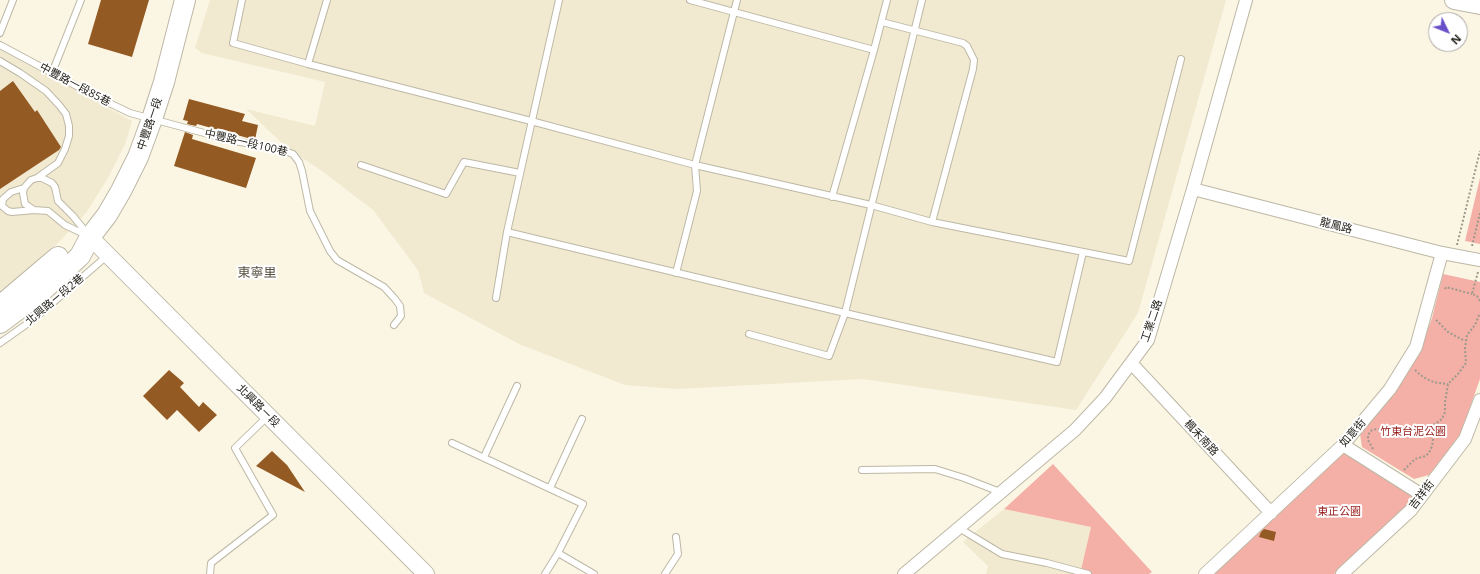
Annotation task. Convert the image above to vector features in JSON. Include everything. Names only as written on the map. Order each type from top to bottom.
[{"type":"main road","name":"中豐路一段","points":[[0,323],[38,294],[80,256],[90,237],[107,214],[121,191],[138,157],[152,120],[164,82],[185,0]]},
{"type":"main road","points":[[1454,0],[1480,5]]},
{"type":"main road","name":"中豐路一段","points":[[0,306],[71,246],[90,237]]},
{"type":"street","name":"工業二路","points":[[904,574],[1075,430],[1105,398],[1132,364],[1148,340],[1193,189],[1246,0]]},
{"type":"street","name":"龍鳳路","points":[[1193,189],[1454,255],[1476,262]]},
{"type":"street","name":"北興路ㄧ段","points":[[90,237],[426,574]]},
{"type":"street","name":"如意街","points":[[1205,574],[1343,445],[1390,389],[1416,347],[1442,253]]},
{"type":"street","name":"楓禾南路","points":[[1132,364],[1271,513]]},
{"type":"street","name":"吉祥街","points":[[1342,574],[1411,510],[1465,439],[1480,400]]},
{"type":"street","points":[[1343,445],[1422,495]]},
{"type":"lane","points":[[0,33],[13,0]]},
{"type":"lane","points":[[52,73],[81,0]]},
{"type":"lane","points":[[242,0],[233,43],[695,165],[871,205],[932,222],[1129,261],[1181,59]]},
{"type":"lane","points":[[308,64],[327,0]]},
{"type":"lane","points":[[496,298],[507,232],[558,0]]},
{"type":"lane","points":[[690,0],[874,50]]},
{"type":"lane","points":[[676,273],[697,191],[695,165],[737,0]]},
{"type":"lane","points":[[832,197],[887,0]]},
{"type":"lane","points":[[749,334],[829,356],[845,313],[922,0]]},
{"type":"lane","points":[[882,22],[915,32],[963,43],[967,46],[974,60],[974,69],[932,222]]},
{"type":"lane","name":"中豐路一段85巷","points":[[0,45],[124,110],[152,120]]},
{"type":"lane","points":[[0,61],[46,91],[66,114],[69,126],[69,136],[65,149],[58,163],[31,180],[24,188],[11,192],[7,195],[3,199],[2,206],[8,211],[12,212],[34,210],[48,212],[65,225],[90,237]]},
{"type":"lane","name":"中豐路一段100巷","points":[[152,120],[234,141],[276,148],[293,154],[299,162],[302,171],[310,211],[330,251],[337,260],[384,287],[395,299],[400,306],[401,316],[394,325]]},
{"type":"lane","points":[[361,165],[446,194],[464,162],[520,173]]},
{"type":"lane","points":[[36,178],[42,178],[52,183],[55,187],[58,201],[73,216],[90,237]]},
{"type":"lane","points":[[24,188],[23,193],[26,204],[34,210]]},
{"type":"lane","points":[[507,232],[1057,362],[1083,252]]},
{"type":"lane","name":"北興路ㄧ段2巷","points":[[0,343],[34,319],[108,255]]},
{"type":"lane","points":[[484,458],[517,386]]},
{"type":"lane","points":[[210,574],[211,563],[273,515],[235,448],[268,416]]},
{"type":"lane","points":[[550,488],[582,419]]},
{"type":"lane","points":[[452,443],[583,504],[558,553],[545,574]]},
{"type":"lane","points":[[862,470],[935,469],[1000,492]]},
{"type":"lane","points":[[959,528],[1002,554],[1047,563],[1088,574]]},
{"type":"lane","points":[[665,574],[678,554],[676,537]]},
{"type":"lane","points":[[558,553],[594,574]]},
{"type":"path","points":[[1454,255],[1480,151]]},
{"type":"path","points":[[1480,213],[1472,294],[1477,296],[1480,301]]},
{"type":"path","points":[[1375,452],[1368,440],[1368,435],[1372,430],[1415,430],[1435,424],[1442,419],[1445,412],[1448,384],[1466,363],[1465,341],[1467,334],[1475,325],[1480,313]]},
{"type":"path","points":[[1436,320],[1448,332],[1465,341]]},
{"type":"path","points":[[1414,369],[1423,377],[1431,381],[1448,384]]},
{"type":"path","points":[[1399,467],[1404,470],[1415,459],[1426,456],[1430,452],[1435,424]]},
{"type":"shaded area","points":[[210,0],[1226,0],[1138,313],[1076,410],[863,379],[677,389],[625,385],[519,344],[424,293],[418,270],[373,210],[322,171],[286,147],[246,109],[315,126],[325,82],[202,53],[195,48]]},
{"type":"shaded area","points":[[0,49],[132,121],[126,142],[108,178],[86,213],[59,242],[33,266],[0,291]]},
{"type":"shaded area","points":[[1004,509],[1091,527],[1080,574],[986,574],[988,566],[963,542]]},
{"type":"green space","points":[[1480,178],[1480,244],[1465,241]]},
{"type":"green space","name":"竹東台泥公園","points":[[1443,274],[1480,282],[1480,379],[1460,435],[1429,475],[1414,479],[1362,447],[1360,434],[1388,400],[1405,376],[1421,348],[1432,318]]},
{"type":"green space","name":"東正公園","points":[[1342,451],[1417,497],[1334,574],[1211,574]]},
{"type":"green space","points":[[1053,464],[1152,572],[1149,574],[1080,574],[1091,527],[1004,509]]},
{"type":"building","points":[[101,0],[149,0],[132,57],[88,44]]},
{"type":"building","points":[[13,81],[35,112],[37,110],[61,147],[59,150],[0,189],[0,91]]},
{"type":"building","points":[[189,99],[245,114],[242,121],[258,125],[255,140],[197,124],[196,126],[187,124],[188,121],[183,120]]},
{"type":"building","points":[[185,132],[193,135],[192,139],[256,158],[246,188],[174,166]]},
{"type":"building","points":[[169,370],[184,383],[180,387],[199,407],[203,402],[217,415],[199,432],[177,410],[167,420],[143,396]]},
{"type":"building","points":[[272,451],[287,465],[305,492],[256,466]]},
{"type":"building","points":[[1264,529],[1276,532],[1274,541],[1259,537]]},
{"type":"district","name":"東寧里","points":[[257,273]]}]
